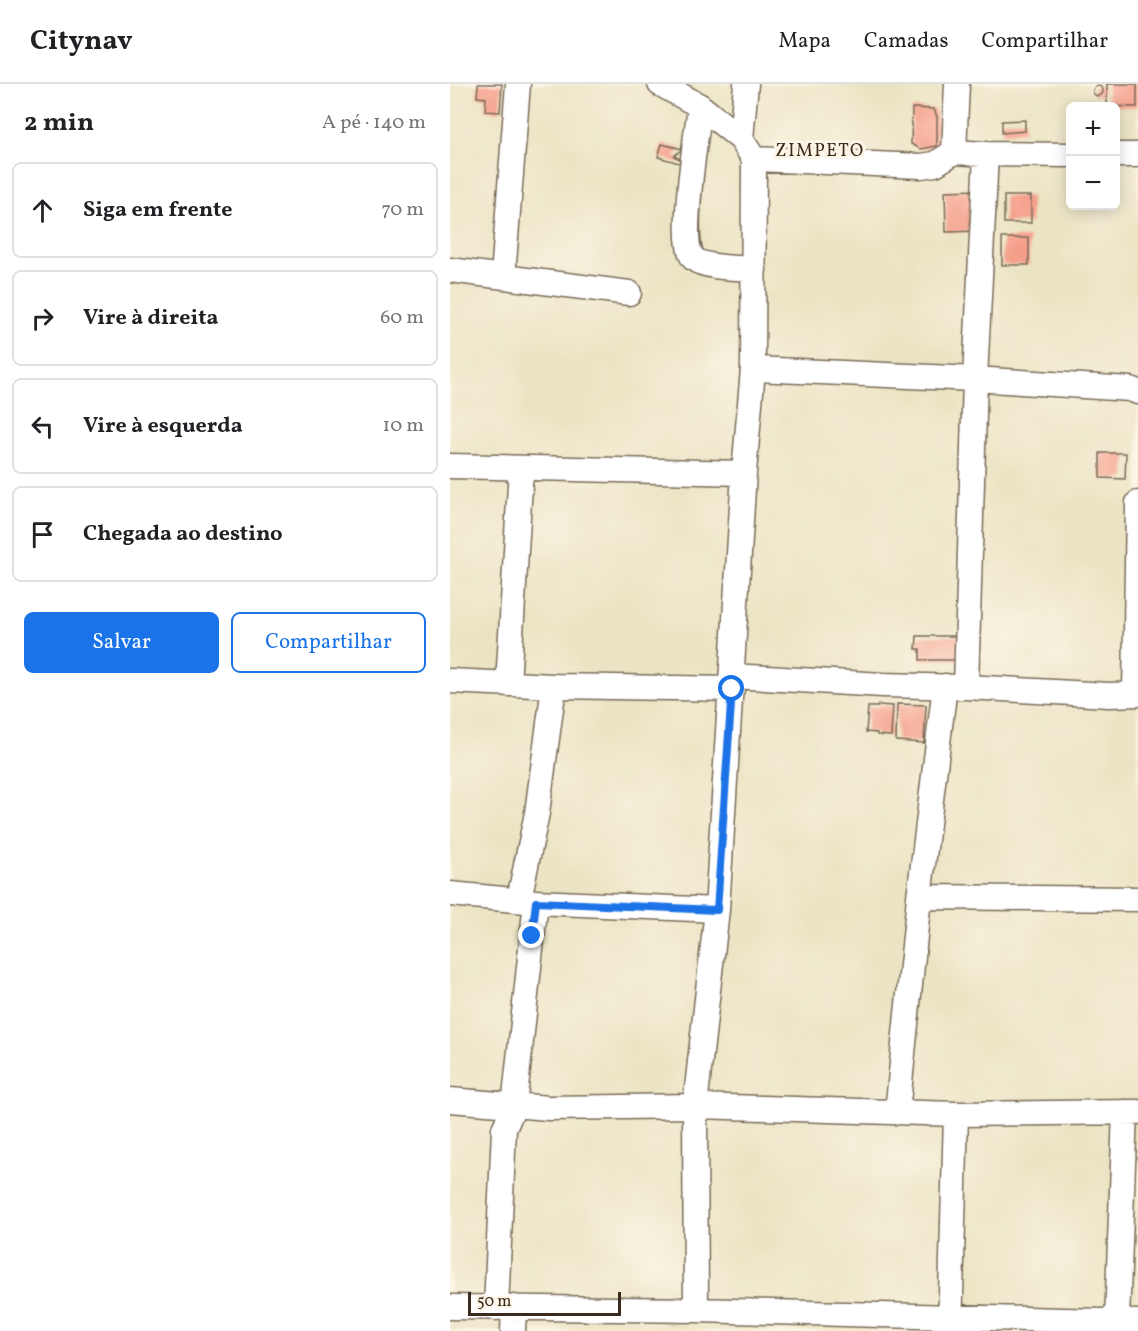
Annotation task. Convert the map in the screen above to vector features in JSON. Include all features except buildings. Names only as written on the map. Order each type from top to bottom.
[{"type":"street","points":[[503,276],[518,84]]},
{"type":"street","points":[[660,84],[700,106],[741,139],[754,159],[753,369],[744,473],[717,910],[695,1106],[710,1317]]},
{"type":"street","points":[[741,139],[746,84]]},
{"type":"street","points":[[954,152],[957,84]]},
{"type":"street","points":[[700,106],[691,180],[688,250],[695,260],[711,265],[754,269]]},
{"type":"street","points":[[754,159],[921,166],[935,164],[954,152],[1066,155]]},
{"type":"street","points":[[897,1112],[919,897],[955,686],[975,379],[986,154]]},
{"type":"street","points":[[1120,155],[1138,155]]},
{"type":"street","points":[[450,270],[629,293]]},
{"type":"street","points":[[753,369],[975,379],[1130,389],[1138,392]]},
{"type":"street","points":[[450,466],[744,473]]},
{"type":"street","points":[[508,684],[521,468]]},
{"type":"street","points":[[450,681],[554,686],[732,682],[955,686],[1109,695],[1136,694],[1138,503]]},
{"type":"street","points":[[508,1315],[504,1129],[514,1106],[528,900],[554,686]]},
{"type":"street","points":[[450,894],[717,910]]},
{"type":"street","points":[[919,897],[1138,899]]},
{"type":"street","points":[[450,1100],[549,1108],[695,1106],[956,1114],[1132,1112],[1131,1324],[950,1324],[710,1317],[508,1315],[450,1307]]},
{"type":"street","points":[[950,1324],[956,1114]]},
{"type":"district","name":"ZIMPETO","points":[[820,150]]},
{"type":"route","points":[[532,936],[536,902],[717,910],[732,689]]}]
